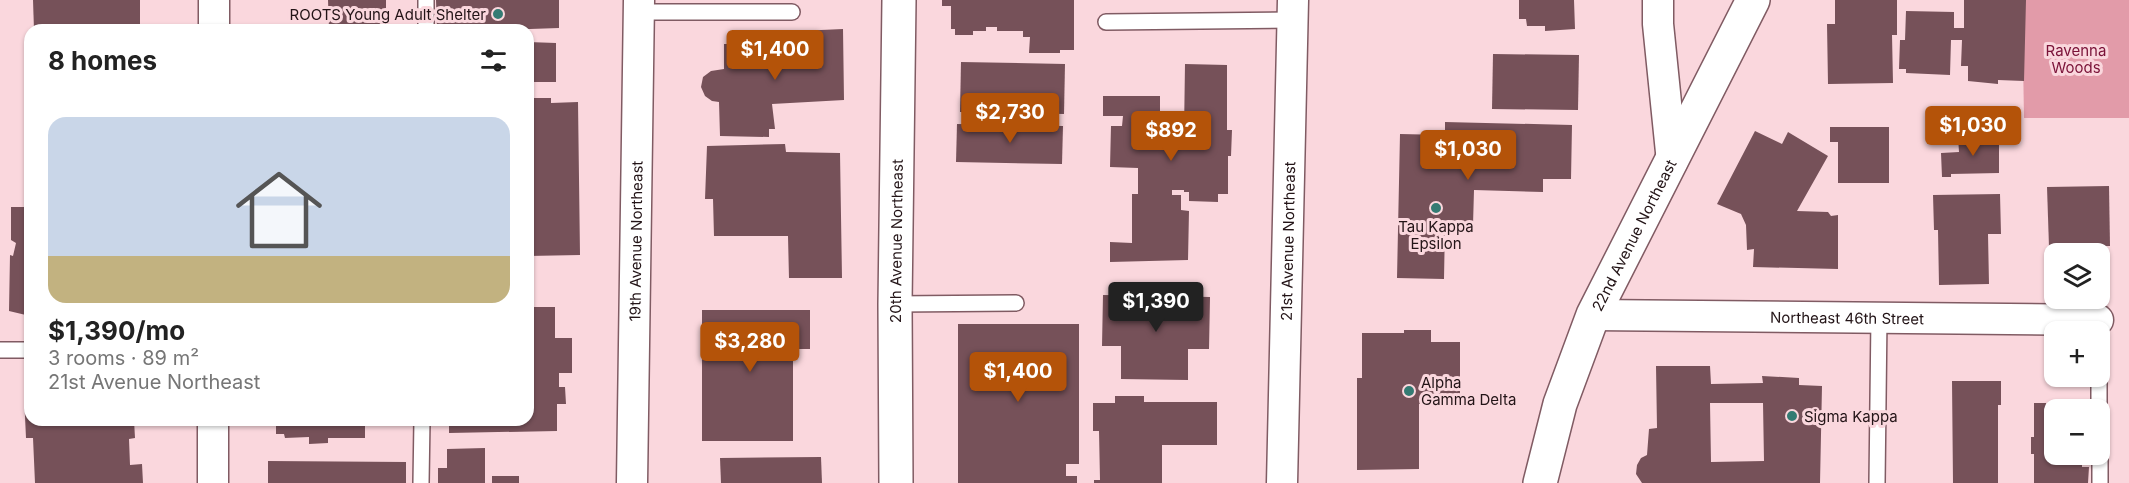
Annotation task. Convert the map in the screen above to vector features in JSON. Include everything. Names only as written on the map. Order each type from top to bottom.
[{"type":"street","points":[[214,0],[214,24]]},
{"type":"street","name":"20th Avenue Northeast","points":[[896,483],[899,0]]},
{"type":"street","points":[[1658,0],[1658,24],[1672,162]]},
{"type":"street","name":"22nd Avenue Northeast","points":[[1540,483],[1560,404],[1593,315],[1753,0]]},
{"type":"street","name":"19th Avenue Northeast","points":[[632,483],[638,6]]},
{"type":"street","name":"21st Avenue Northeast","points":[[1282,483],[1293,10]]},
{"type":"street","name":"Northeast 46th Street","points":[[1593,315],[1879,317],[2044,324]]},
{"type":"street","points":[[213,426],[213,483]]},
{"type":"lane","points":[[426,0],[426,24]]},
{"type":"lane","points":[[638,6],[792,12]]},
{"type":"lane","points":[[1106,22],[1293,10]]},
{"type":"lane","points":[[896,304],[1016,303]]},
{"type":"lane","points":[[1877,483],[1879,317]]},
{"type":"lane","points":[[0,350],[24,350]]},
{"type":"lane","points":[[422,426],[422,483]]},
{"type":"lane","points":[[2100,465],[2100,483]]},
{"type":"green space","name":"Ravenna Woods","points":[[2022,0],[2129,0],[2129,118],[2024,118]]},
{"type":"building","points":[[33,0],[140,0],[140,24],[34,24]]},
{"type":"building","points":[[328,0],[386,0],[386,24],[329,24]]},
{"type":"building","name":"ROOTS Young Adult Shelter","points":[[436,0],[559,0],[559,28],[534,29],[534,24],[437,24]]},
{"type":"building","points":[[942,0],[1074,0],[1074,50],[1060,50],[1060,53],[1029,53],[1030,37],[1023,37],[1023,31],[997,31],[997,27],[986,27],[986,31],[973,31],[973,35],[955,35],[955,29],[951,29],[951,6],[942,6]]},
{"type":"building","points":[[1519,0],[1574,0],[1575,29],[1545,31],[1545,26],[1527,26],[1526,19],[1519,19]]},
{"type":"building","points":[[1835,0],[1897,0],[1897,35],[1892,35],[1893,83],[1828,84],[1827,24],[1835,24]]},
{"type":"building","points":[[1964,0],[2026,0],[2024,81],[1998,80],[1998,84],[1968,81],[1968,66],[1961,66],[1962,40],[1951,40],[1950,75],[1906,73],[1906,69],[1899,69],[1900,40],[1905,40],[1906,11],[1954,12],[1954,28],[1964,28]]},
{"type":"building","points":[[843,29],[844,100],[772,104],[775,129],[769,129],[769,137],[720,136],[719,102],[712,101],[705,96],[701,87],[703,77],[711,71],[724,69],[724,44],[781,44],[781,53],[800,51],[799,31]]},
{"type":"building","points":[[534,42],[556,43],[556,82],[534,82]]},
{"type":"building","points":[[1493,54],[1579,55],[1578,110],[1492,109]]},
{"type":"building","points":[[961,62],[1065,64],[1064,114],[960,112]]},
{"type":"building","points":[[1185,64],[1227,65],[1227,130],[1232,130],[1231,156],[1228,156],[1228,194],[1218,194],[1218,202],[1189,201],[1189,192],[1172,190],[1172,195],[1181,195],[1181,210],[1189,211],[1188,260],[1110,262],[1110,242],[1132,243],[1132,194],[1138,194],[1138,168],[1110,167],[1111,126],[1122,126],[1123,116],[1103,116],[1103,96],[1160,96],[1160,131],[1184,132]]},
{"type":"building","points":[[534,98],[551,98],[551,103],[578,102],[580,255],[534,256]]},
{"type":"building","name":"Tau Kappa Epsilon","points":[[1445,122],[1572,125],[1571,179],[1543,179],[1543,192],[1474,190],[1473,225],[1445,225],[1444,279],[1397,278],[1400,134],[1445,135]]},
{"type":"building","points":[[957,124],[1063,126],[1062,164],[956,162]]},
{"type":"building","points":[[1830,127],[1889,127],[1889,183],[1838,183],[1838,142],[1830,142]]},
{"type":"building","points":[[1755,131],[1782,144],[1788,132],[1828,156],[1797,211],[1828,212],[1831,216],[1838,215],[1838,269],[1753,267],[1754,249],[1747,250],[1746,225],[1741,214],[1717,204]]},
{"type":"building","points":[[1999,136],[1999,173],[1951,174],[1951,177],[1942,177],[1941,153],[1959,152],[1958,137]]},
{"type":"building","points":[[785,144],[786,152],[840,153],[842,278],[789,278],[788,236],[714,236],[713,199],[705,199],[707,146]]},
{"type":"building","points":[[2109,186],[2110,243],[2049,243],[2047,187]]},
{"type":"building","points":[[2000,194],[2001,234],[1988,234],[1989,284],[1939,285],[1938,230],[1934,230],[1933,195]]},
{"type":"building","points":[[11,207],[24,207],[24,315],[9,311],[10,255],[13,256],[16,243],[11,240]]},
{"type":"building","points":[[1103,295],[1210,297],[1209,349],[1188,349],[1188,380],[1121,379],[1121,346],[1102,346]]},
{"type":"building","points":[[534,307],[555,307],[555,338],[572,338],[572,373],[559,373],[559,387],[565,387],[566,404],[557,404],[557,431],[449,433],[449,426],[534,426]]},
{"type":"building","points":[[702,310],[810,310],[810,349],[793,349],[793,441],[702,441]]},
{"type":"building","points":[[958,324],[1079,324],[1079,464],[1066,464],[1066,476],[1077,476],[1077,483],[958,483]]},
{"type":"building","name":"Alpha Gamma Delta","points":[[1404,330],[1431,330],[1431,342],[1460,342],[1460,403],[1419,404],[1419,469],[1357,470],[1357,378],[1362,378],[1362,333],[1404,333]]},
{"type":"building","name":"Sigma Kappa","points":[[1656,366],[1710,366],[1711,384],[1763,383],[1762,376],[1799,378],[1799,385],[1822,386],[1820,483],[1642,483],[1636,474],[1637,465],[1641,458],[1647,455],[1649,429],[1657,428]],"holes":[[[1710,403],[1763,403],[1764,461],[1711,462]]]},
{"type":"building","points":[[1952,381],[2001,381],[2001,405],[1998,405],[1998,483],[1953,483]]},
{"type":"building","points":[[1115,396],[1144,396],[1144,402],[1217,402],[1217,445],[1162,445],[1162,483],[1094,483],[1094,480],[1100,480],[1099,431],[1093,431],[1093,403],[1115,403]]},
{"type":"building","points":[[2034,403],[2044,403],[2044,465],[2089,467],[2088,483],[2034,483],[2034,454],[2031,454],[2031,437],[2034,437]]},
{"type":"building","points":[[25,426],[134,426],[135,438],[129,439],[130,465],[142,464],[143,483],[35,483],[33,438],[26,438]]},
{"type":"building","points":[[276,426],[365,426],[365,438],[328,438],[328,443],[309,444],[309,437],[285,438],[284,434],[276,434]]},
{"type":"building","points":[[485,448],[485,483],[438,483],[438,468],[447,468],[447,449]]},
{"type":"building","points":[[821,457],[822,483],[721,483],[720,458]]},
{"type":"building","points":[[268,461],[406,462],[406,483],[268,483]]},
{"type":"building","points":[[492,476],[519,476],[519,483],[492,483]]},
{"type":"place","name":"ROOTS Young Adult Shelter","points":[[498,14]]},
{"type":"place","name":"Tau Kappa Epsilon","points":[[1436,208]]},
{"type":"place","name":"Alpha Gamma Delta","points":[[1409,391]]},
{"type":"place","name":"Sigma Kappa","points":[[1792,416]]}]
